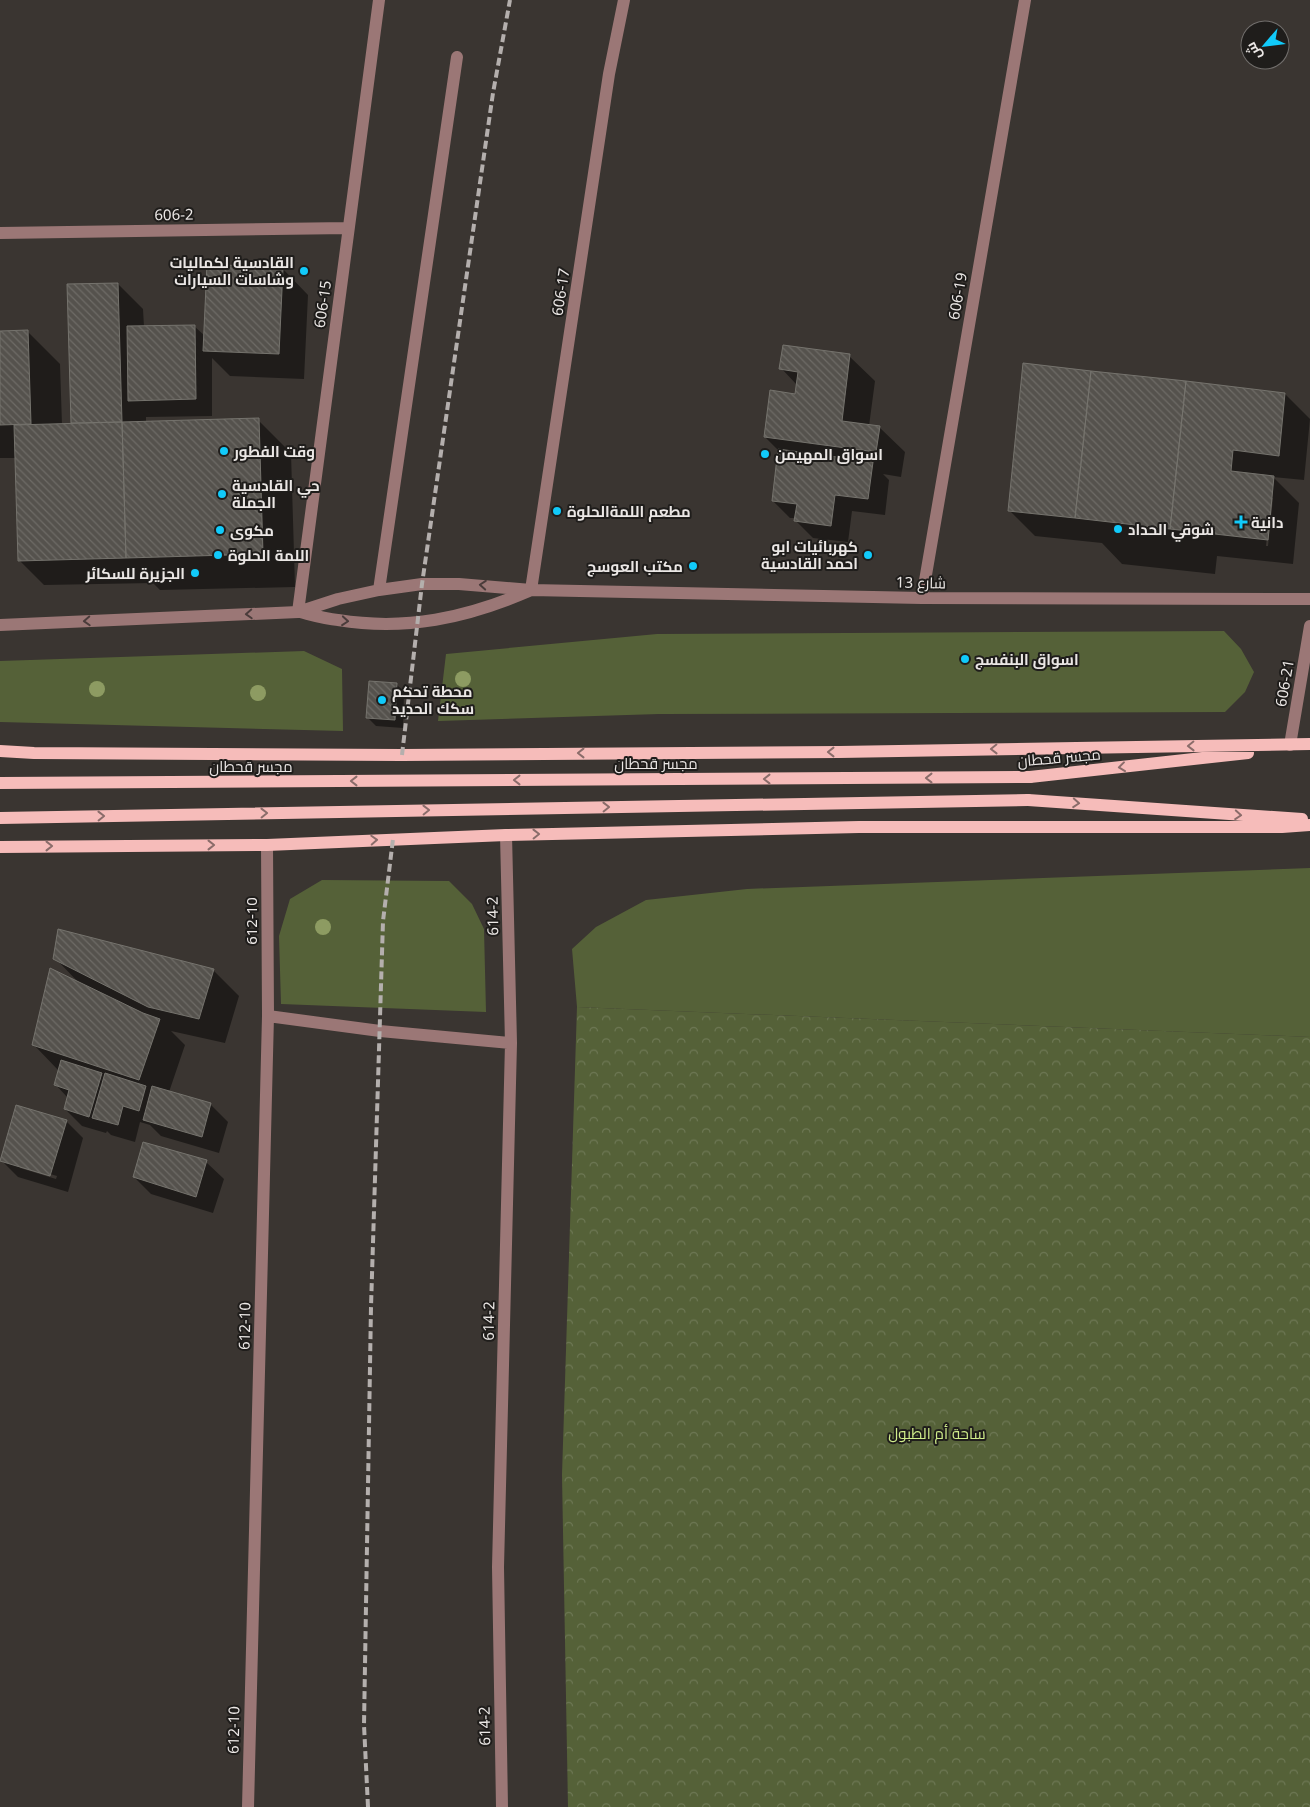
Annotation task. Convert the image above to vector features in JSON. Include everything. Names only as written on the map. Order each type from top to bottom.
[{"type":"main road","points":[[0,751],[44,753],[402,755],[839,752],[1310,745]]},
{"type":"main road","name":"مجسر قحطان","points":[[0,783],[1030,777],[1310,745]]},
{"type":"main road","points":[[0,818],[1028,800],[1310,820]]},
{"type":"main road","points":[[0,847],[267,845],[506,835],[859,827],[1282,827],[1310,825]]},
{"type":"street","name":"606-15","points":[[298,612],[379,0]]},
{"type":"street","name":"606-17","points":[[531,590],[609,74],[624,0]]},
{"type":"street","name":"606-19","points":[[922,598],[1025,0]]},
{"type":"street","points":[[379,590],[457,57]]},
{"type":"street","name":"606-2","points":[[0,233],[348,228]]},
{"type":"street","name":"شارع 13","points":[[298,612],[338,599],[379,590],[422,584],[459,584],[531,590],[922,598],[1310,599]]},
{"type":"street","points":[[0,625],[298,612],[337,620],[377,624],[418,622],[457,616],[495,606],[531,590]]},
{"type":"street","name":"606-21","points":[[1290,745],[1310,626]]},
{"type":"street","name":"614-2","points":[[502,1807],[498,1567],[511,1043],[506,835]]},
{"type":"street","name":"612-10","points":[[248,1807],[268,1016],[267,845]]},
{"type":"street","points":[[268,1016],[380,1031],[511,1043]]},
{"type":"green space","points":[[1224,631],[1241,649],[1254,672],[1245,692],[1225,712],[659,714],[438,721],[446,654],[657,634]]},
{"type":"green space","points":[[304,651],[342,669],[343,731],[0,722],[0,661]]},
{"type":"green space","points":[[1310,868],[1310,1037],[577,1007],[572,949],[596,927],[646,900],[747,889]]},
{"type":"green space","points":[[322,880],[449,881],[472,904],[484,929],[486,1012],[281,1004],[279,936],[290,899]]},
{"type":"green space","name":"ساحة أم الطبول","points":[[577,1007],[1310,1037],[1310,1807],[568,1807],[562,1475]]},
{"type":"building","points":[[207,264],[283,268],[279,354],[203,351]]},
{"type":"building","points":[[118,283],[122,422],[71,423],[67,284]]},
{"type":"building","points":[[195,325],[196,399],[128,401],[127,326]]},
{"type":"building","points":[[28,330],[31,424],[0,425],[0,331]]},
{"type":"building","points":[[783,345],[850,354],[842,421],[880,426],[876,452],[764,437],[770,390],[795,394],[798,372],[779,369]]},
{"type":"building","points":[[1023,363],[1091,371],[1075,518],[1008,511]]},
{"type":"building","points":[[1091,371],[1186,381],[1170,529],[1075,518]]},
{"type":"building","points":[[1186,381],[1285,393],[1279,456],[1233,450],[1231,471],[1274,476],[1268,540],[1170,529]]},
{"type":"building","points":[[259,418],[263,554],[126,558],[122,422]]},
{"type":"building","points":[[122,422],[126,558],[18,561],[14,425]]},
{"type":"building","points":[[778,449],[873,462],[868,499],[835,495],[831,526],[794,521],[797,504],[772,501]]},
{"type":"building","name":"محطة تحكم سكك الحديد","points":[[369,681],[397,683],[395,720],[366,718]]},
{"type":"building","points":[[58,929],[214,969],[199,1019],[148,1007],[53,959]]},
{"type":"building","points":[[50,968],[143,1013],[160,1019],[139,1080],[32,1045]]},
{"type":"building","points":[[61,1060],[102,1073],[89,1117],[64,1109],[69,1090],[54,1085]]},
{"type":"building","points":[[105,1073],[146,1086],[139,1111],[123,1106],[118,1125],[92,1118]]},
{"type":"building","points":[[152,1086],[211,1103],[202,1137],[143,1120]]},
{"type":"building","points":[[16,1105],[67,1120],[50,1176],[0,1161]]},
{"type":"building","points":[[143,1142],[207,1160],[196,1197],[133,1177]]},
{"type":"railway","points":[[402,755],[422,584],[493,93],[510,0]]},
{"type":"railway","points":[[368,1807],[364,1725],[371,1307],[383,921],[393,839]]},
{"type":"place","name":"القادسية لكماليات وشاسات السيارات","points":[[304,271]]},
{"type":"place","name":"وقت الفطور","points":[[224,451]]},
{"type":"place","name":"اسواق المهيمن","points":[[765,454]]},
{"type":"place","name":"حي القادسية الجملة","points":[[222,494]]},
{"type":"place","name":"مطعم اللمةالحلوة","points":[[557,511]]},
{"type":"place","name":"دانية","points":[[1241,522]]},
{"type":"place","name":"شوقي الحداد","points":[[1118,529]]},
{"type":"place","name":"مكوى","points":[[220,530]]},
{"type":"place","name":"اللمة الحلوة","points":[[218,555]]},
{"type":"place","name":"كهربائيات ابو احمد القادسية","points":[[868,555]]},
{"type":"place","name":"مكتب العوسج","points":[[693,566]]},
{"type":"place","name":"الجزيرة للسكائر","points":[[195,573]]},
{"type":"place","name":"اسواق البنفسج","points":[[965,659]]},
{"type":"place","name":"محطة تحكم سكك الحديد","points":[[382,700]]}]
